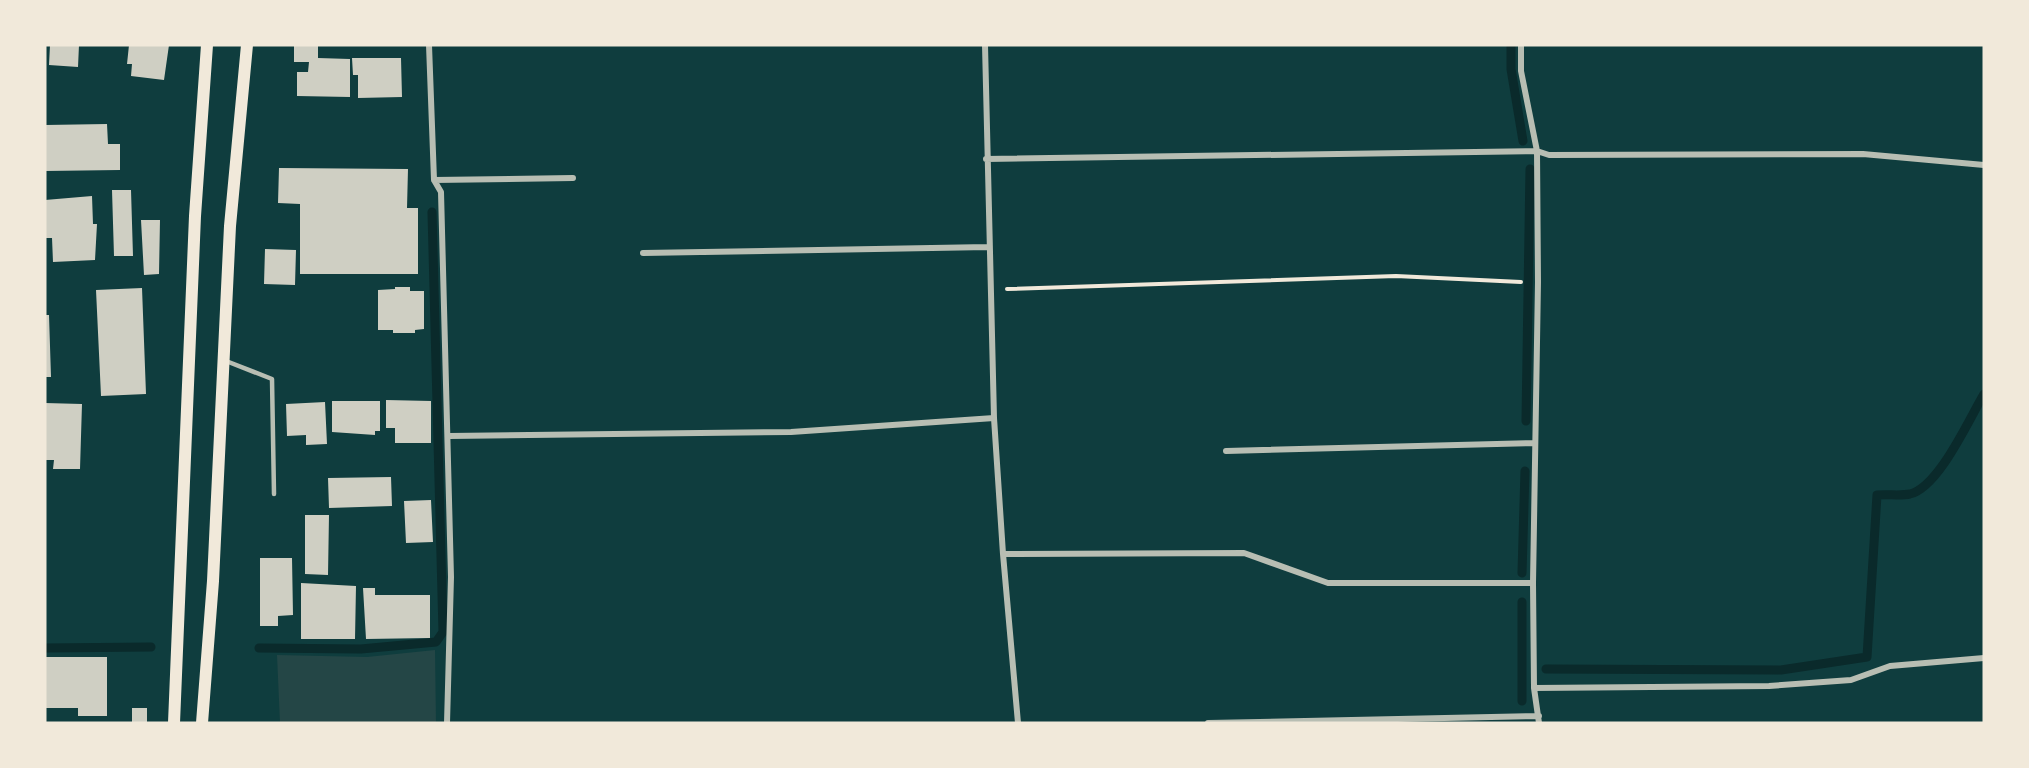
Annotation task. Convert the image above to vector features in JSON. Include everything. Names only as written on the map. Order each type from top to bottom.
[{"type":"main road","points":[[174,723],[195,216],[207,45]]},
{"type":"main road","points":[[202,723],[213,581],[230,226],[247,45]]},
{"type":"street","points":[[429,45],[434,180],[441,192],[449,436],[451,577],[447,723]]},
{"type":"street","points":[[986,45],[986,159],[988,247],[992,290],[994,417],[1002,554],[1018,723]]},
{"type":"street","points":[[1208,723],[1539,720],[1534,688],[1533,583],[1537,151],[1521,71],[1521,45]]},
{"type":"street","points":[[986,159],[1094,155],[1537,151],[1549,155],[1863,154],[1984,165]]},
{"type":"street","points":[[434,180],[573,178]]},
{"type":"street","points":[[643,253],[988,247]]},
{"type":"street","points":[[449,436],[791,432],[994,417]]},
{"type":"street","points":[[1226,451],[1535,443]]},
{"type":"street","points":[[1002,554],[1245,553],[1329,583],[1533,583]]},
{"type":"street","points":[[1534,688],[1769,686],[1851,680],[1890,666],[1984,658]]},
{"type":"lane","points":[[224,360],[272,379],[274,494]]},
{"type":"path","points":[[992,290],[1396,276],[1521,282]]},
{"type":"shaded area","points":[[435,650],[436,723],[280,723],[277,655],[367,657]]},
{"type":"building","points":[[50,45],[79,45],[78,67],[49,65]]},
{"type":"building","points":[[129,45],[169,45],[164,80],[131,76],[132,64],[127,64]]},
{"type":"building","points":[[294,45],[318,45],[318,58],[350,59],[350,97],[297,96],[297,72],[308,72],[309,62],[294,62]]},
{"type":"building","points":[[352,58],[401,58],[402,97],[358,98],[358,75],[353,75]]},
{"type":"building","points":[[107,124],[108,144],[120,144],[120,170],[45,171],[45,125]]},
{"type":"building","points":[[279,168],[408,169],[407,208],[418,208],[418,274],[300,274],[300,204],[278,203]]},
{"type":"building","points":[[112,190],[131,190],[133,256],[114,256]]},
{"type":"building","points":[[92,196],[93,224],[97,224],[95,260],[53,262],[52,238],[45,238],[45,200]]},
{"type":"building","points":[[141,220],[160,220],[159,274],[144,275]]},
{"type":"building","points":[[265,249],[296,250],[295,285],[264,284]]},
{"type":"building","points":[[395,287],[410,287],[410,291],[424,291],[424,329],[415,330],[415,333],[378,330],[378,290],[395,289]]},
{"type":"building","points":[[142,288],[146,394],[101,396],[96,290]]},
{"type":"building","points":[[45,315],[49,315],[51,377],[45,377]]},
{"type":"building","points":[[386,400],[431,401],[431,443],[395,443],[395,428],[386,428]]},
{"type":"building","points":[[332,401],[380,401],[380,431],[375,431],[375,435],[332,432]]},
{"type":"building","points":[[325,402],[327,444],[306,445],[306,435],[287,436],[286,404]]},
{"type":"building","points":[[45,403],[82,404],[80,469],[53,469],[54,460],[45,460]]},
{"type":"building","points":[[391,477],[392,506],[329,508],[328,478]]},
{"type":"building","points":[[431,500],[433,542],[406,543],[404,501]]},
{"type":"building","points":[[305,515],[329,515],[328,575],[305,574]]},
{"type":"building","points":[[260,558],[292,558],[293,615],[278,616],[278,626],[260,626]]},
{"type":"building","points":[[301,583],[356,586],[355,639],[301,639]]},
{"type":"building","points":[[363,588],[375,588],[375,595],[430,595],[430,638],[366,639]]},
{"type":"building","points":[[45,657],[107,657],[107,716],[78,716],[78,708],[45,708]]},
{"type":"building","points":[[132,708],[147,708],[147,723],[132,723]]},
{"type":"waterway","points":[[1511,45],[1511,69],[1523,141]]},
{"type":"waterway","points":[[1526,421],[1530,169]]},
{"type":"waterway","points":[[259,648],[361,649],[436,642],[443,632],[432,212]]},
{"type":"waterway","points":[[1546,669],[1781,670],[1867,657],[1877,495],[1910,494],[1921,489],[1932,479],[1952,451],[1984,394]]},
{"type":"waterway","points":[[1522,573],[1525,471]]},
{"type":"waterway","points":[[1522,602],[1522,701]]},
{"type":"waterway","points":[[45,648],[151,647]]}]
